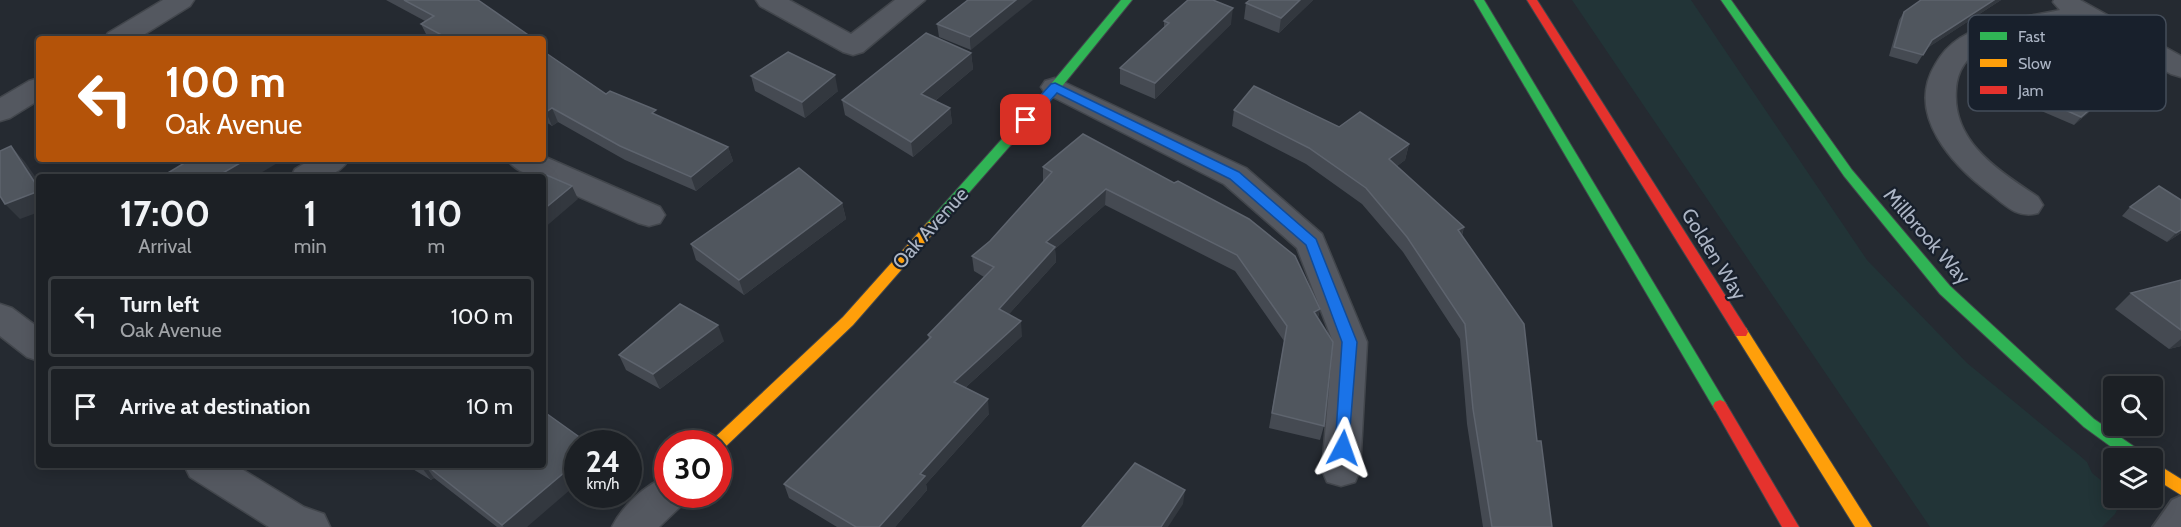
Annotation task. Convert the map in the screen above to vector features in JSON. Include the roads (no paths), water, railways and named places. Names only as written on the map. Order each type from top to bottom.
[{"type":"main road","name":"Oak Avenue","points":[[732,431],[848,321],[1055,87],[1127,0]]},
{"type":"main road","points":[[1479,0],[1791,527]]},
{"type":"main road","name":"Golden Way","points":[[1532,0],[1864,527]]},
{"type":"main road","name":"Millbrook Way","points":[[1726,0],[1848,172],[1945,290],[2089,423],[2124,448]]},
{"type":"main road","points":[[2163,476],[2181,488]]},
{"type":"street","points":[[123,36],[181,0]]},
{"type":"street","points":[[769,0],[854,46],[912,0]]},
{"type":"street","points":[[2050,15],[2073,7],[2087,15]]},
{"type":"street","points":[[1968,46],[1958,52],[1945,70],[1938,99],[1948,132],[1972,165],[2027,205]]},
{"type":"street","points":[[2166,60],[2181,68]]},
{"type":"street","points":[[1055,87],[1235,176],[1311,242],[1350,342],[1341,470]]},
{"type":"street","points":[[0,111],[36,89]]},
{"type":"street","points":[[311,174],[329,162]]},
{"type":"street","points":[[529,162],[649,215]]},
{"type":"street","points":[[0,317],[36,345]]},
{"type":"street","points":[[208,468],[290,519],[310,527]]},
{"type":"street","points":[[632,527],[654,506]]},
{"type":"lane","points":[[2167,527],[2181,507]]}]
